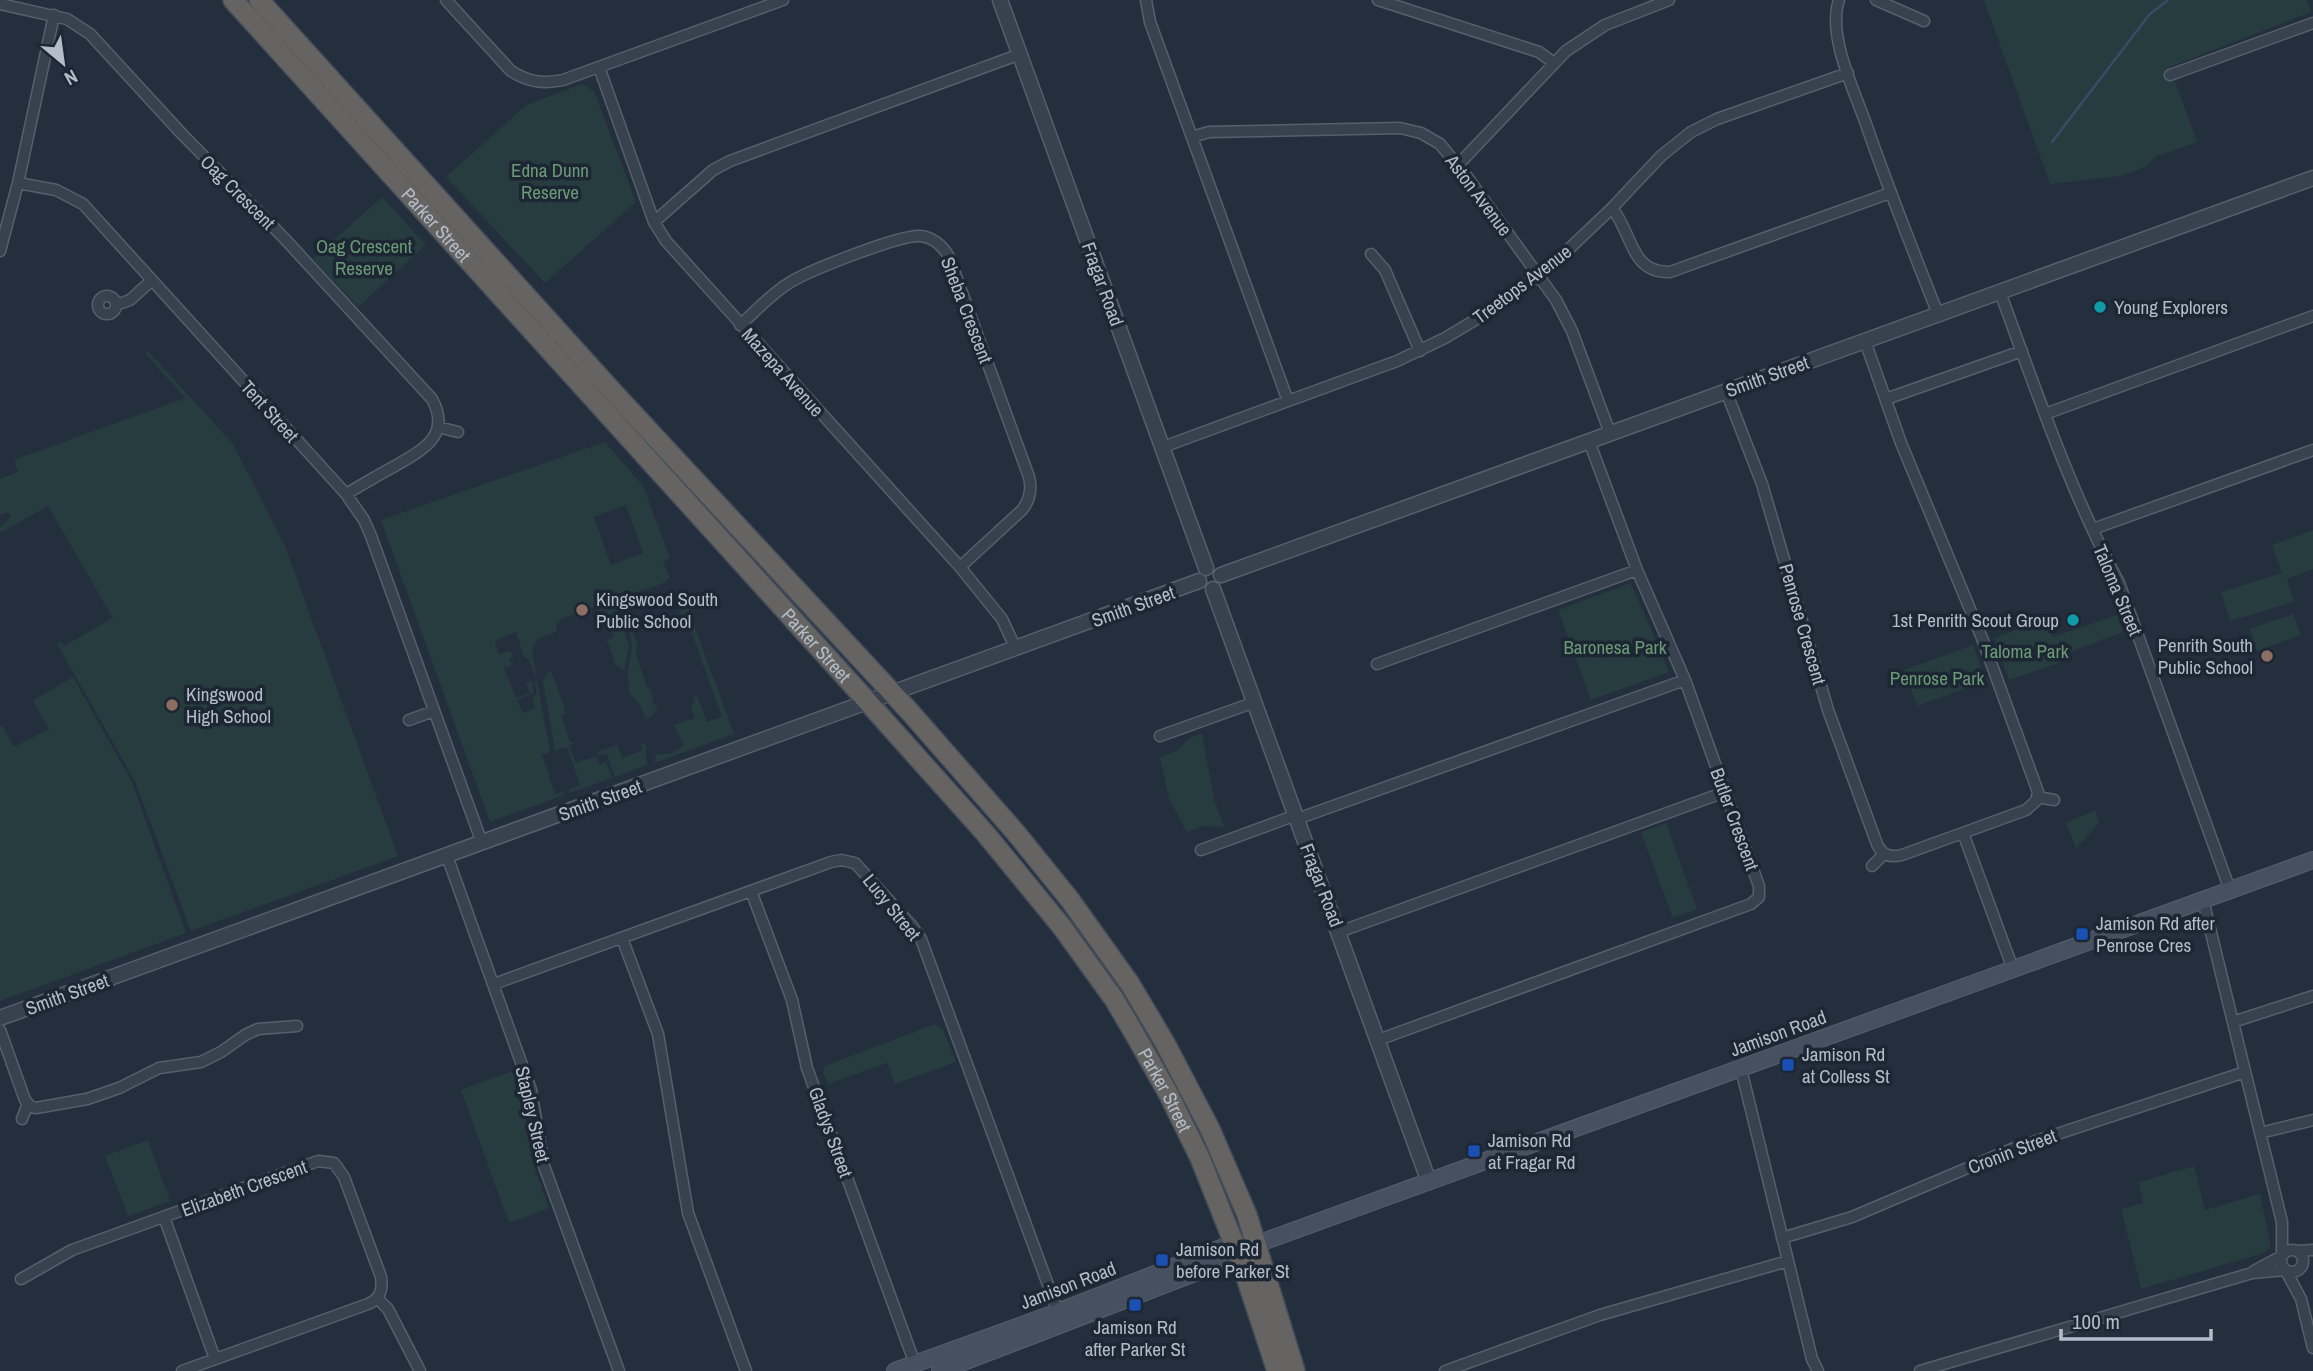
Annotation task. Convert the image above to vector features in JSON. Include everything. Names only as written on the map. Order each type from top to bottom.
[{"type":"highway","name":"Parker Street","points":[[233,0],[867,701],[1032,889],[1114,999],[1168,1093],[1200,1158],[1237,1249],[1277,1371]]},
{"type":"highway","name":"Parker Street","points":[[260,0],[615,394],[893,693],[1030,849],[1130,984],[1198,1106],[1247,1215],[1295,1371]]},
{"type":"main road","name":"Jamison Road","points":[[895,1371],[916,1367],[1060,1318],[1237,1249],[1429,1182],[2313,860]]},
{"type":"main road","name":"Jamison Road","points":[[940,1371],[1060,1318]]},
{"type":"street","points":[[464,0],[450,4],[511,71],[524,79],[552,82],[783,0]]},
{"type":"street","name":"Fragar Road","points":[[1000,0],[1206,568]]},
{"type":"street","points":[[1146,0],[1150,22],[1288,401]]},
{"type":"street","points":[[1378,0],[1539,52],[1554,63]]},
{"type":"street","points":[[1839,0],[1836,20],[1840,47],[1890,193],[1938,314]]},
{"type":"street","points":[[1875,0],[1924,21]]},
{"type":"street","points":[[1458,165],[1554,63],[1594,31],[1663,1]]},
{"type":"street","name":"Oag Crescent","points":[[0,4],[54,15],[74,22],[90,34],[181,134],[284,238],[429,395],[438,413],[438,427]]},
{"type":"street","points":[[0,251],[18,183],[54,15]]},
{"type":"street","points":[[2170,75],[2313,23]]},
{"type":"street","points":[[654,222],[713,170],[730,161],[1020,54]]},
{"type":"street","name":"Mazepa Avenue","points":[[599,67],[654,222],[677,256],[960,567],[1002,620],[1016,649]]},
{"type":"street","name":"Treetops Avenue","points":[[1163,447],[1419,351],[1480,318],[1567,253],[1661,156],[1691,132],[1717,119],[1848,72]]},
{"type":"street","name":"Aston Avenue","points":[[1192,138],[1209,132],[1408,129],[1440,144],[1539,276],[1564,314],[1610,433]]},
{"type":"street","name":"Smith Street","points":[[1221,575],[2313,178]]},
{"type":"street","name":"Tent Street","points":[[18,183],[56,190],[83,204],[346,494],[364,520],[371,536],[482,843]]},
{"type":"street","points":[[1612,208],[1625,225],[1636,255],[1641,261],[1653,270],[1670,272],[1890,193]]},
{"type":"street","name":"Sheba Crescent","points":[[740,325],[783,287],[809,272],[911,236],[929,238],[943,248],[949,257],[1031,488],[1022,510],[960,567]]},
{"type":"street","points":[[1371,254],[1385,270],[1419,351]]},
{"type":"street","points":[[116,305],[130,300],[151,281]]},
{"type":"street","name":"Taloma Street","points":[[2000,292],[2045,414],[2123,595],[2230,890]]},
{"type":"street","points":[[2045,414],[2313,316]]},
{"type":"street","points":[[1865,341],[1901,443],[1982,638],[2036,787],[2037,797],[2034,804],[2026,810],[1902,855],[1893,857],[1884,854],[1872,866]]},
{"type":"street","points":[[1886,399],[2022,351]]},
{"type":"street","name":"Penrose Crescent","points":[[1726,391],[1762,484],[1828,710],[1877,844],[1884,854]]},
{"type":"street","points":[[346,494],[425,448],[438,427],[458,432]]},
{"type":"street","name":"Butler Crescent","points":[[1378,1040],[1755,902],[1759,897],[1759,886],[1685,680],[1637,570],[1588,441]]},
{"type":"street","points":[[2093,529],[2313,450]]},
{"type":"street","points":[[1206,568],[1217,569],[1221,575],[1221,582],[1213,589],[1206,589],[1199,582],[1199,575],[1206,568]]},
{"type":"street","points":[[1377,664],[1637,570]]},
{"type":"street","name":"Smith Street","points":[[0,1018],[1199,582]]},
{"type":"street","name":"Fragar Road","points":[[1213,589],[1429,1182]]},
{"type":"street","points":[[1201,850],[1685,680]]},
{"type":"street","points":[[1160,736],[1255,702]]},
{"type":"street","points":[[409,720],[434,711]]},
{"type":"street","points":[[1339,932],[1726,792]]},
{"type":"street","points":[[2037,797],[2054,800]]},
{"type":"street","points":[[1963,833],[2013,969]]},
{"type":"street","name":"Stapley Street","points":[[447,856],[531,1090],[544,1166],[619,1371]]},
{"type":"street","name":"Lucy Street","points":[[494,984],[831,862],[846,861],[860,868],[917,932],[924,946],[1060,1318]]},
{"type":"street","name":"Gladys Street","points":[[751,891],[792,1000],[807,1068],[916,1367]]},
{"type":"street","points":[[2203,900],[2282,1222],[2303,1259],[2301,1299]]},
{"type":"street","points":[[622,938],[658,1034],[688,1213],[746,1371]]},
{"type":"street","points":[[2233,1022],[2313,996]]},
{"type":"street","points":[[0,1030],[28,1104],[42,1107],[88,1099],[119,1088],[159,1068],[206,1060],[258,1029],[297,1026]]},
{"type":"street","points":[[1741,1069],[1812,1365],[1818,1371]]},
{"type":"street","name":"Cronin Street","points":[[1782,1238],[1852,1217],[2012,1149],[2245,1072]]},
{"type":"street","points":[[22,1119],[28,1104]]},
{"type":"street","points":[[2260,1133],[2313,1120]]},
{"type":"street","name":"Elizabeth Crescent","points":[[21,1279],[68,1251],[318,1161],[331,1161],[344,1177],[381,1278],[382,1289],[377,1298]]},
{"type":"street","points":[[164,1217],[215,1359]]},
{"type":"street","points":[[2282,1222],[2281,1265],[2301,1299],[2313,1348]]},
{"type":"street","points":[[2252,1273],[2287,1251],[2313,1251]]},
{"type":"street","points":[[1920,1371],[2252,1273],[2297,1271],[2313,1260]]},
{"type":"street","points":[[1444,1371],[1600,1315],[1788,1261]]},
{"type":"street","points":[[182,1371],[370,1303],[377,1298],[387,1309],[420,1371]]},
{"type":"green space","points":[[1984,0],[2307,0],[2311,12],[2170,67],[2197,142],[2155,157],[2147,166],[2121,176],[2050,184]]},
{"type":"green space","name":"Edna Dunn Reserve","points":[[582,84],[594,91],[636,202],[545,283],[446,177],[526,105]]},
{"type":"green space","name":"Oag Crescent Reserve","points":[[382,197],[426,245],[358,307],[313,259]]},
{"type":"green space","name":"Kingswood High School","points":[[149,352],[233,444],[285,546],[398,856],[191,931],[135,781],[57,644],[62,642],[64,646],[113,618],[48,506],[0,533],[0,527],[11,517],[8,512],[0,515],[0,479],[18,472],[14,460],[185,398],[145,353]]},
{"type":"green space","points":[[605,442],[643,486],[670,558],[663,561],[670,578],[666,579],[667,582],[614,600],[629,646],[624,670],[615,664],[607,640],[614,637],[604,610],[598,611],[595,606],[563,618],[557,624],[556,632],[539,638],[532,648],[537,679],[529,660],[524,657],[516,632],[495,641],[499,654],[509,651],[514,656],[509,659],[511,664],[518,662],[504,668],[516,698],[530,693],[526,683],[532,681],[534,693],[517,700],[523,713],[535,708],[532,698],[537,695],[537,681],[550,752],[542,755],[555,794],[563,791],[564,795],[490,822],[381,520]],"holes":[[[626,505],[643,553],[611,565],[594,517]]]},
{"type":"green space","points":[[2313,530],[2313,569],[2287,579],[2294,602],[2230,621],[2221,592],[2282,573],[2272,545]]},
{"type":"green space","name":"Baronesa Park","points":[[1631,583],[1669,672],[1591,700],[1558,610]]},
{"type":"green space","points":[[683,595],[734,734],[654,763],[656,755],[672,753],[684,745],[672,722],[674,725],[695,718],[691,705],[695,703],[693,697],[697,696],[707,722],[722,717],[690,628],[687,629],[674,598]]},
{"type":"green space","points":[[2293,614],[2301,635],[2257,651],[2250,629]]},
{"type":"green space","name":"Taloma Park","points":[[2117,615],[2123,632],[2060,656],[2061,662],[2009,680],[1994,638],[2046,619],[2053,637]]},
{"type":"green space","points":[[632,631],[638,646],[635,652],[658,710],[646,720],[640,704],[629,693],[628,670]]},
{"type":"green space","name":"Penrose Park","points":[[1973,645],[1986,681],[1917,706],[1904,670]]},
{"type":"green space","points":[[551,671],[564,706],[565,713],[561,715],[570,742],[576,743],[569,746],[576,763],[597,756],[600,765],[606,762],[612,778],[570,793],[569,789],[580,785],[567,747],[555,750],[543,682],[546,674]]},
{"type":"green space","points":[[73,677],[132,782],[186,933],[0,1001],[0,726],[2,725],[14,747],[49,729],[33,701]]},
{"type":"green space","points":[[1202,733],[1214,799],[1224,827],[1204,826],[1187,832],[1169,799],[1160,757],[1176,751],[1190,738]]},
{"type":"green space","points":[[645,743],[647,765],[615,777],[607,753],[598,756],[597,752],[617,745],[622,758],[643,750],[641,744]]},
{"type":"green space","points":[[2095,811],[2099,823],[2076,849],[2066,822]]},
{"type":"green space","points":[[1666,823],[1697,909],[1673,918],[1641,832]]},
{"type":"green space","points":[[935,1024],[943,1029],[956,1062],[895,1084],[887,1063],[828,1084],[823,1073],[825,1066]]},
{"type":"green space","points":[[513,1071],[522,1093],[532,1161],[549,1208],[509,1223],[461,1090]]},
{"type":"green space","points":[[148,1140],[170,1201],[128,1216],[105,1156]]},
{"type":"green space","points":[[2194,1166],[2205,1210],[2260,1194],[2271,1246],[2264,1253],[2141,1289],[2121,1209],[2143,1203],[2139,1182]]},
{"type":"waterway","points":[[2052,142],[2149,15],[2168,0]]},
{"type":"place","name":"Young Explorers","points":[[2100,307]]},
{"type":"place","name":"Kingswood South Public School","points":[[582,610]]},
{"type":"place","name":"1st Penrith Scout Group","points":[[2073,620]]},
{"type":"place","name":"Penrith South Public School","points":[[2267,656]]},
{"type":"place","name":"Kingswood High School","points":[[172,705]]},
{"type":"place","name":"Jamison Rd after Penrose Cres","points":[[2082,934]]},
{"type":"place","name":"Jamison Rd at Colless St","points":[[1788,1065]]},
{"type":"place","name":"Jamison Rd at Fragar Rd","points":[[1474,1151]]},
{"type":"place","name":"Jamison Rd before Parker St","points":[[1162,1260]]},
{"type":"place","name":"Jamison Rd after Parker St","points":[[1135,1305]]}]
